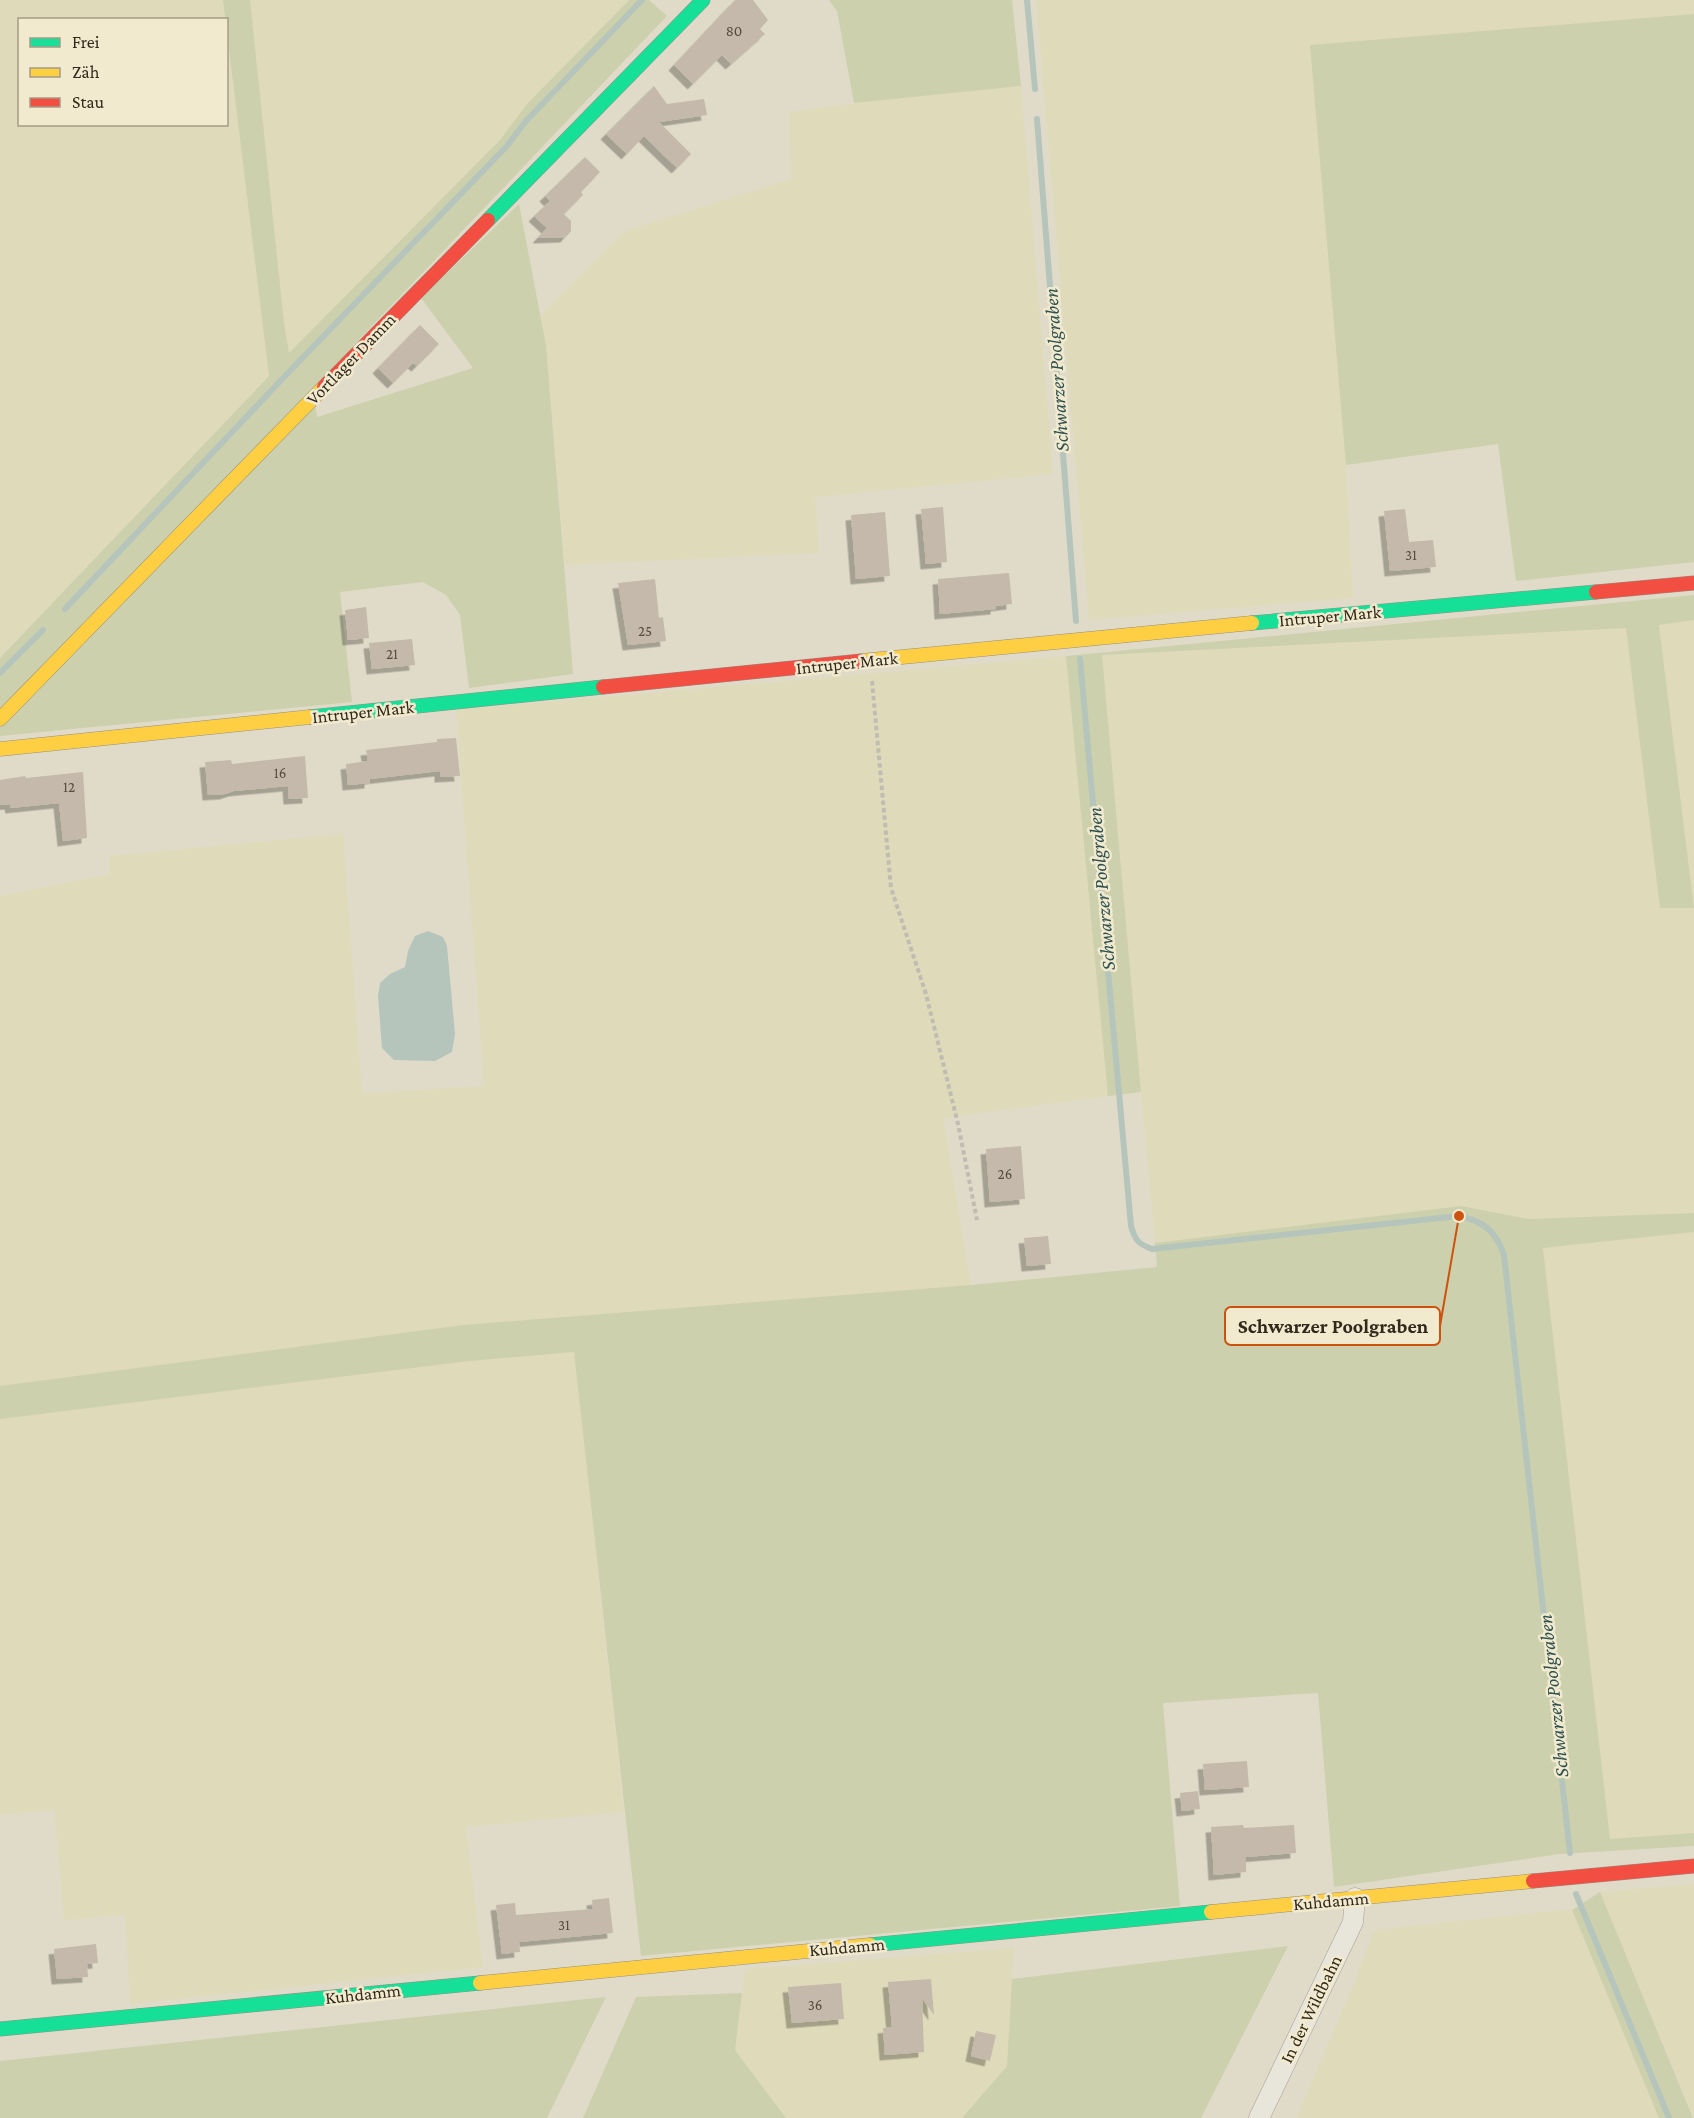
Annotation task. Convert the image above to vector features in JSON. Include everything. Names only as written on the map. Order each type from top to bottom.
[{"type":"street","name":"Vortlager Damm","points":[[0,719],[703,0]]},
{"type":"street","name":"Intruper Mark","points":[[0,749],[1105,636],[1694,583]]},
{"type":"street","name":"Kuhdamm","points":[[0,2029],[1694,1866]]},
{"type":"street","name":"In der Wildbahn","points":[[1259,2118],[1353,1922],[1355,1898]]},
{"type":"path","points":[[870,660],[891,888],[926,994],[958,1124],[977,1220]]},
{"type":"shaded area","points":[[0,0],[223,0],[225,18],[18,18],[18,126],[228,126],[228,36],[269,376],[0,658]]},
{"type":"shaded area","points":[[250,0],[629,0],[527,104],[500,140],[289,354]]},
{"type":"shaded area","points":[[1036,0],[1694,0],[1694,14],[1310,45],[1346,465],[1353,598],[1089,620]]},
{"type":"shaded area","points":[[1021,86],[1053,474],[815,497],[819,553],[565,565],[546,345],[541,315],[625,231],[791,179],[789,112]]},
{"type":"shaded area","points":[[1694,620],[1694,906],[1659,624]]},
{"type":"shaded area","points":[[1626,628],[1660,907],[1694,908],[1694,1213],[1529,1219],[1461,1206],[1155,1243],[1101,655]]},
{"type":"shaded area","points":[[1066,656],[1108,1096],[943,1118],[971,1285],[463,1325],[0,1386],[0,896],[110,874],[109,856],[343,834],[362,1093],[484,1086],[456,710]]},
{"type":"shaded area","points":[[428,931],[443,937],[447,946],[455,1034],[452,1052],[435,1061],[394,1060],[382,1048],[378,996],[380,983],[390,974],[405,967],[408,951],[415,936]]},
{"type":"shaded area","points":[[1694,1232],[1694,1833],[1610,1839],[1543,1248]]},
{"type":"shaded area","points":[[574,1352],[624,1812],[466,1827],[483,1967],[130,2004],[125,1915],[64,1920],[54,1810],[0,1815],[0,1419],[469,1361]]},
{"type":"shaded area","points":[[1694,1884],[1694,2118],[1600,1892]]},
{"type":"shaded area","points":[[1572,1909],[1659,2118],[1296,2118],[1352,1988],[1374,1930]]},
{"type":"shaded area","points":[[1014,1948],[1007,2066],[962,2118],[786,2118],[735,2050],[745,1969]]},
{"type":"green space","points":[[223,0],[250,0],[289,353],[500,140],[527,104],[629,0],[649,0],[667,16],[313,388],[317,417],[473,368],[421,298],[519,204],[546,345],[573,674],[469,688],[460,615],[446,595],[423,582],[340,592],[352,702],[0,736],[0,658],[269,376],[228,41],[228,18],[225,18]]},
{"type":"green space","points":[[829,0],[1012,0],[1021,86],[854,103],[837,11]]},
{"type":"green space","points":[[1694,14],[1694,562],[1516,581],[1498,444],[1346,465],[1310,45]]},
{"type":"green space","points":[[1694,595],[1694,620],[1659,625],[1694,908],[1660,908],[1626,628],[1102,655],[1141,1092],[1108,1096],[1066,656]]},
{"type":"green space","points":[[1461,1206],[1529,1219],[1694,1213],[1694,1232],[1543,1248],[1610,1839],[1694,1833],[1694,1846],[1560,1854],[1334,1887],[1318,1693],[1163,1703],[1180,1906],[641,1956],[574,1352],[469,1361],[0,1419],[0,1386],[463,1325],[971,1285],[1157,1267],[1155,1243]]},
{"type":"green space","points":[[1600,1892],[1693,2118],[1659,2118],[1572,1910]]},
{"type":"green space","points":[[1288,1946],[1201,2118],[962,2118],[1007,2066],[1012,1979]]},
{"type":"green space","points":[[742,1993],[735,2050],[786,2118],[583,2118],[636,1997]]},
{"type":"green space","points":[[606,1997],[547,2118],[0,2118],[0,2061]]},
{"type":"building","points":[[735,0],[753,0],[768,20],[760,29],[765,34],[731,64],[722,55],[693,84],[674,65]]},
{"type":"building","points":[[654,86],[667,104],[704,99],[707,115],[659,122],[691,154],[677,168],[644,136],[627,154],[606,134]]},
{"type":"building","points":[[585,157],[600,172],[581,192],[583,195],[564,214],[571,221],[571,231],[566,237],[538,238],[547,228],[534,216],[550,201],[545,196]]},
{"type":"building","points":[[420,325],[439,344],[417,366],[413,363],[393,383],[378,368]]},
{"type":"building","points":[[943,507],[947,562],[926,564],[921,509]]},
{"type":"building","points":[[1405,509],[1409,542],[1433,540],[1436,567],[1390,571],[1384,511]]},
{"type":"building","points":[[885,512],[890,576],[856,579],[851,515]]},
{"type":"building","points":[[1009,573],[1012,604],[996,606],[996,609],[940,614],[938,579]]},
{"type":"building","points":[[655,579],[659,618],[663,617],[666,641],[628,645],[618,583]]},
{"type":"building","points":[[366,607],[369,638],[348,640],[345,610]]},
{"type":"building","points":[[412,639],[415,665],[372,669],[369,643]]},
{"type":"building","points":[[456,738],[460,776],[440,777],[440,771],[370,779],[370,783],[348,785],[346,764],[368,761],[366,750]]},
{"type":"building","points":[[305,756],[308,798],[289,799],[288,786],[208,795],[205,762],[231,760],[232,764]]},
{"type":"building","points":[[83,772],[87,838],[63,841],[59,803],[11,808],[10,804],[0,805],[0,780]]},
{"type":"building","points":[[1021,1146],[1025,1199],[990,1202],[986,1149]]},
{"type":"building","points":[[1048,1236],[1051,1264],[1027,1266],[1024,1238]]},
{"type":"building","points":[[1247,1761],[1249,1787],[1205,1790],[1203,1764]]},
{"type":"building","points":[[1198,1791],[1200,1809],[1182,1811],[1180,1793]]},
{"type":"building","points":[[1243,1825],[1244,1828],[1294,1825],[1296,1853],[1246,1857],[1246,1872],[1214,1875],[1211,1827]]},
{"type":"building","points":[[609,1898],[613,1933],[519,1942],[520,1952],[502,1954],[496,1905],[515,1903],[516,1915],[593,1909],[592,1900]]},
{"type":"building","points":[[96,1944],[98,1963],[87,1964],[88,1977],[57,1979],[54,1949]]},
{"type":"building","points":[[931,1979],[934,2015],[922,1998],[924,2052],[885,2055],[883,2028],[892,2027],[888,1982]]},
{"type":"building","points":[[841,1983],[844,2019],[792,2023],[788,1987]]},
{"type":"building","points":[[976,2031],[996,2035],[990,2061],[971,2056]]},
{"type":"waterway","points":[[65,609],[506,147],[526,121],[642,0]]},
{"type":"waterway","name":"Schwarzer Poolgraben","points":[[1027,0],[1035,89]]},
{"type":"waterway","name":"Schwarzer Poolgraben","points":[[1037,119],[1076,621]]},
{"type":"waterway","points":[[0,673],[43,630]]},
{"type":"waterway","name":"Schwarzer Poolgraben","points":[[1080,659],[1131,1226],[1134,1235],[1140,1243],[1152,1249],[1459,1216],[1482,1224],[1493,1233],[1504,1255],[1570,1853]]},
{"type":"waterway","name":"Schwarzer Poolgraben","points":[[1576,1894],[1669,2118]]},
{"type":"traffic: fast","points":[[488,220],[703,0]]},
{"type":"traffic: fast","points":[[1252,623],[1596,592]]},
{"type":"traffic: fast","points":[[310,717],[603,687]]},
{"type":"traffic: fast","points":[[870,1945],[1211,1912]]},
{"type":"traffic: fast","points":[[0,2029],[480,1983]]},
{"type":"traffic: slow","points":[[0,719],[324,387]]},
{"type":"traffic: slow","points":[[861,661],[1252,623]]},
{"type":"traffic: slow","points":[[0,749],[310,717]]},
{"type":"traffic: slow","points":[[1211,1912],[1533,1881]]},
{"type":"traffic: slow","points":[[480,1983],[870,1945]]},
{"type":"traffic: jam","points":[[324,387],[488,220]]},
{"type":"traffic: jam","points":[[1596,592],[1694,583]]},
{"type":"traffic: jam","points":[[603,687],[861,661]]},
{"type":"traffic: jam","points":[[1533,1881],[1694,1866]]},
{"type":"place","name":"Schwarzer Poolgraben","points":[[1459,1216]]}]
